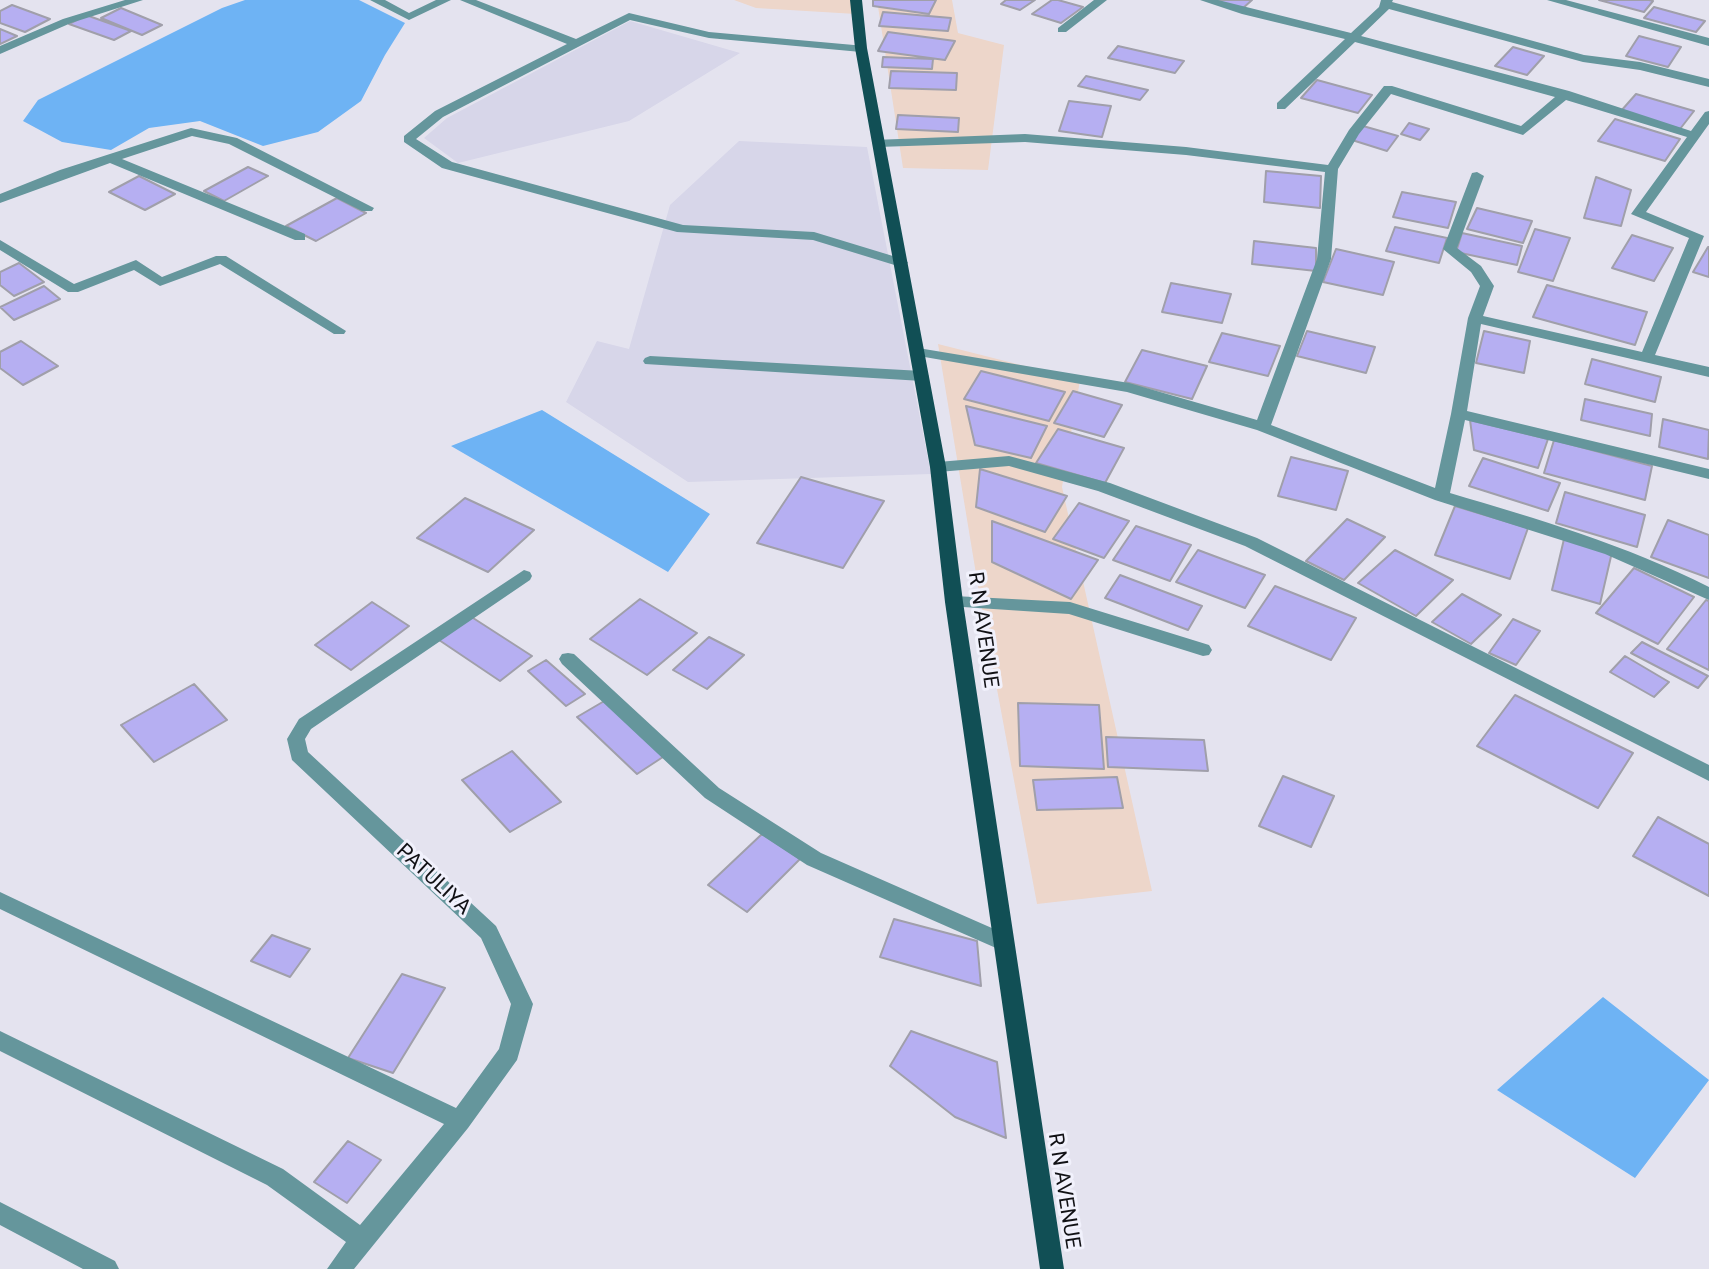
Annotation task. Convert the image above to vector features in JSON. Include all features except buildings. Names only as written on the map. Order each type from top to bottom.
[{"type":"main road","name":"R N AVENUE","points":[[856,0],[860,48],[938,467],[954,602],[1052,1269]]},
{"type":"street","points":[[0,50],[67,21],[137,0]]},
{"type":"street","points":[[376,0],[409,17],[445,0]]},
{"type":"street","points":[[466,0],[578,44]]},
{"type":"street","points":[[1062,30],[1101,0]]},
{"type":"street","points":[[1206,0],[1263,18],[1351,37],[1565,94],[1695,136]]},
{"type":"street","points":[[1553,0],[1587,4],[1709,43]]},
{"type":"street","points":[[1281,106],[1386,2],[1583,58],[1640,66],[1709,83]]},
{"type":"street","points":[[860,48],[709,35],[629,16],[439,114],[408,139],[447,165],[682,229],[814,236],[901,263]]},
{"type":"street","points":[[1262,427],[1324,259],[1332,169],[1353,133],[1388,89],[1523,131],[1565,94]]},
{"type":"street","points":[[1647,357],[1697,236],[1638,214],[1709,115]]},
{"type":"street","points":[[0,200],[65,173],[191,132],[233,141],[367,208]]},
{"type":"street","points":[[878,143],[1024,138],[1186,151],[1332,169]]},
{"type":"street","points":[[110,158],[300,237]]},
{"type":"street","points":[[1440,496],[1459,414],[1475,318],[1487,286],[1476,269],[1450,249],[1476,176]]},
{"type":"street","points":[[0,244],[73,289],[136,264],[160,282],[221,259],[338,331]]},
{"type":"street","points":[[1475,318],[1709,372]]},
{"type":"street","points":[[918,352],[1129,388],[1262,427],[1440,496],[1612,549],[1662,569],[1709,594]]},
{"type":"street","points":[[650,361],[922,376]]},
{"type":"street","points":[[1459,414],[1709,474]]},
{"type":"street","points":[[938,467],[1009,461],[1104,487],[1251,542],[1709,774]]},
{"type":"street","name":"PATULIYA","points":[[346,1266],[362,1240],[460,1121],[509,1054],[522,1004],[489,932],[299,755],[296,739],[306,724],[524,576]]},
{"type":"street","points":[[954,602],[1070,608],[1203,650]]},
{"type":"street","points":[[569,659],[712,793],[814,859],[1003,942]]},
{"type":"street","points":[[0,900],[460,1121]]},
{"type":"street","points":[[0,1040],[275,1177],[362,1240]]},
{"type":"street","points":[[0,1213],[107,1269]]},
{"type":"shaded area","points":[[734,0],[853,0],[856,14],[756,8]]},
{"type":"shaded area","points":[[877,0],[952,0],[958,33],[1004,45],[988,170],[903,168]]},
{"type":"shaded area","points":[[630,21],[740,53],[629,121],[458,163],[424,138],[447,118]]},
{"type":"shaded area","points":[[739,141],[867,147],[931,474],[688,482],[566,402],[597,341],[629,349],[670,205]]},
{"type":"shaded area","points":[[938,344],[1080,380],[1062,487],[1152,891],[1037,904],[980,598]]},
{"type":"water","points":[[245,0],[359,0],[405,23],[361,101],[318,132],[263,146],[200,121],[149,128],[111,150],[62,142],[23,121],[38,100],[222,8]]},
{"type":"water","points":[[542,410],[710,514],[668,572],[451,446]]},
{"type":"water","points":[[1603,997],[1709,1080],[1635,1178],[1497,1090]]}]
